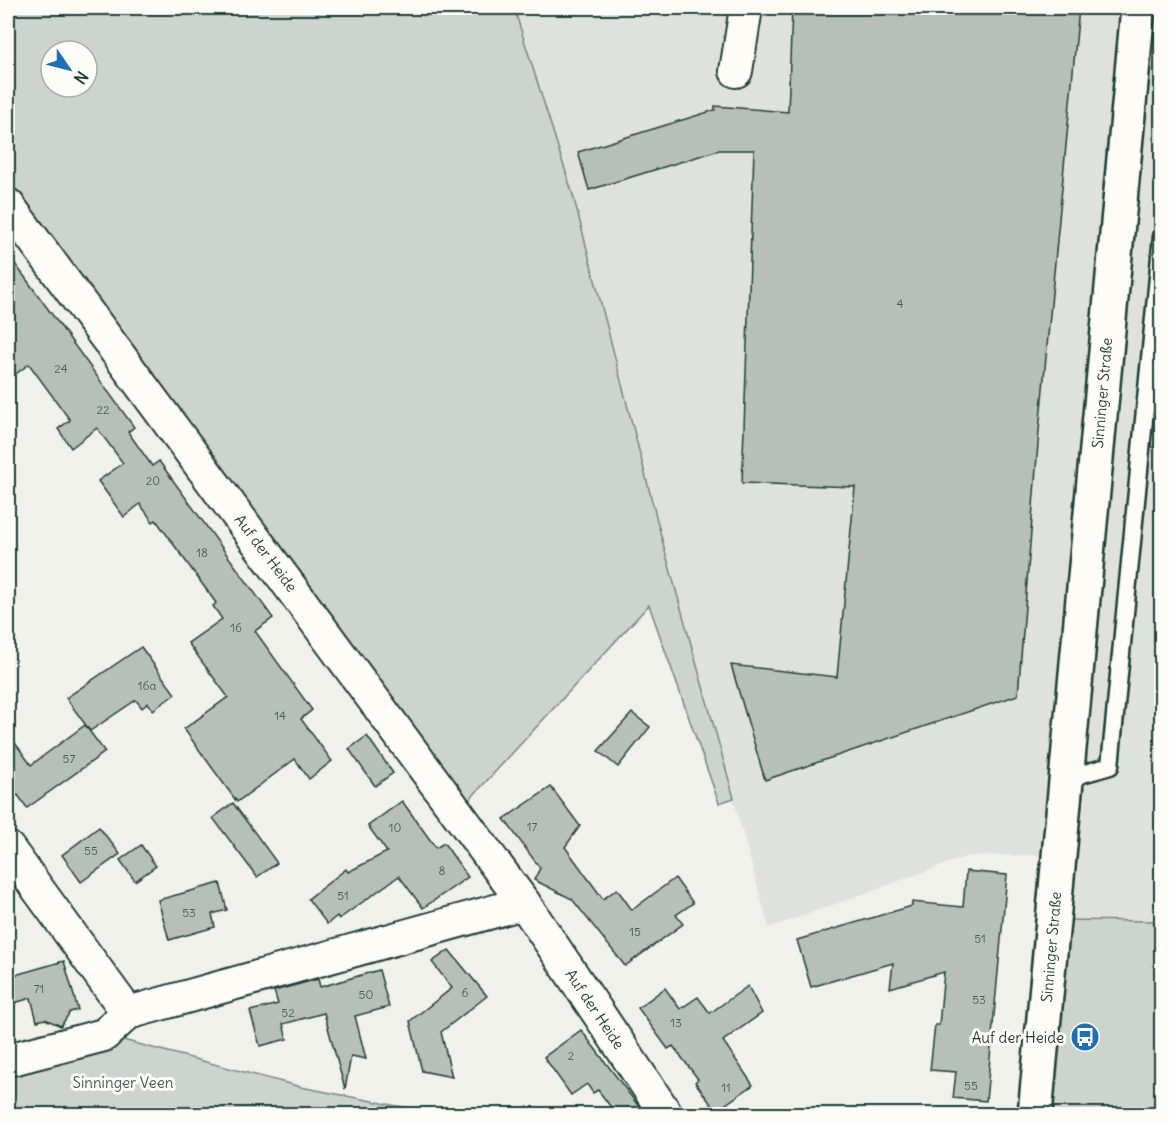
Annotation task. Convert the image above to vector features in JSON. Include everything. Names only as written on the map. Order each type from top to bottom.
[{"type":"main road","name":"Sinninger Straße","points":[[1035,1114],[1138,8]]},
{"type":"street","points":[[736,71],[746,8]]},
{"type":"street","name":"Auf der Heide","points":[[8,205],[524,903],[666,1114]]},
{"type":"street","points":[[8,848],[128,1012]]},
{"type":"street","points":[[8,1060],[104,1035],[128,1012],[524,903]]},
{"type":"lane","points":[[1065,779],[1110,766],[1161,236]]},
{"type":"shaded area","points":[[514,8],[1161,8],[1161,921],[1056,920],[1059,855],[968,856],[769,928],[665,551],[573,195]]},
{"type":"green space","points":[[8,8],[514,8],[573,195],[665,551],[734,798],[719,803],[649,605],[458,812],[8,205]]},
{"type":"green space","points":[[1056,920],[1161,921],[1161,1114],[1036,1114]]},
{"type":"green space","name":"Sinninger Veen","points":[[104,1035],[301,1087],[438,1114],[8,1114],[8,1060]]},
{"type":"building","points":[[792,8],[1079,8],[1039,431],[1018,695],[765,780],[731,665],[837,677],[855,487],[742,483],[754,150],[719,150],[589,190],[578,152],[715,110],[715,106],[788,112]]},
{"type":"building","points":[[8,254],[134,427],[128,432],[152,466],[159,461],[273,618],[255,631],[312,710],[301,719],[332,761],[309,779],[295,759],[237,802],[184,729],[228,697],[188,643],[222,619],[213,606],[216,603],[156,520],[153,522],[140,504],[124,517],[98,481],[123,463],[97,428],[71,448],[58,429],[70,420],[29,364],[8,380]]},
{"type":"building","points":[[141,647],[175,694],[153,710],[148,703],[142,708],[136,700],[90,731],[66,698]]},
{"type":"building","points":[[632,713],[650,727],[618,767],[598,751]]},
{"type":"building","points":[[85,725],[105,752],[27,808],[18,795],[8,802],[8,733],[31,765]]},
{"type":"building","points":[[367,736],[393,773],[375,786],[349,749]]},
{"type":"building","points":[[551,787],[580,826],[565,847],[603,899],[617,889],[632,910],[675,878],[693,903],[676,915],[683,924],[625,966],[572,899],[534,880],[540,868],[504,819]]},
{"type":"building","points":[[402,801],[436,848],[444,843],[468,877],[423,908],[399,876],[339,919],[337,916],[327,924],[308,899],[346,869],[348,872],[387,852],[368,826]]},
{"type":"building","points":[[233,803],[277,863],[257,877],[213,818]]},
{"type":"building","points":[[99,827],[120,854],[81,882],[62,855]]},
{"type":"building","points":[[141,845],[156,866],[135,881],[120,860]]},
{"type":"building","points":[[966,871],[1007,875],[986,1101],[953,1098],[956,1072],[930,1070],[935,1025],[939,1025],[944,972],[890,988],[893,963],[811,987],[797,940],[912,906],[912,902],[963,907]]},
{"type":"building","points":[[220,883],[227,910],[212,914],[215,927],[169,940],[158,900]]},
{"type":"building","points":[[449,950],[487,996],[441,1032],[452,1077],[422,1071],[410,1021],[452,988],[432,962]]},
{"type":"building","points":[[64,961],[78,1010],[70,1012],[61,1026],[45,1019],[37,1021],[31,998],[8,1005],[8,977]]},
{"type":"building","points":[[379,970],[389,1007],[355,1016],[366,1059],[351,1056],[345,1089],[324,1013],[283,1024],[287,1039],[260,1046],[250,1011],[278,1004],[274,991],[318,979],[320,987]]},
{"type":"building","points":[[748,986],[762,1013],[723,1041],[753,1085],[716,1111],[695,1082],[698,1079],[673,1046],[668,1049],[638,1008],[665,988],[680,1009],[698,997],[710,1013]]},
{"type":"building","points":[[581,1030],[640,1108],[632,1114],[616,1114],[598,1090],[593,1093],[587,1084],[571,1095],[544,1057]]},
{"type":"place","name":"Auf der Heide","points":[[1085,1037]]}]
